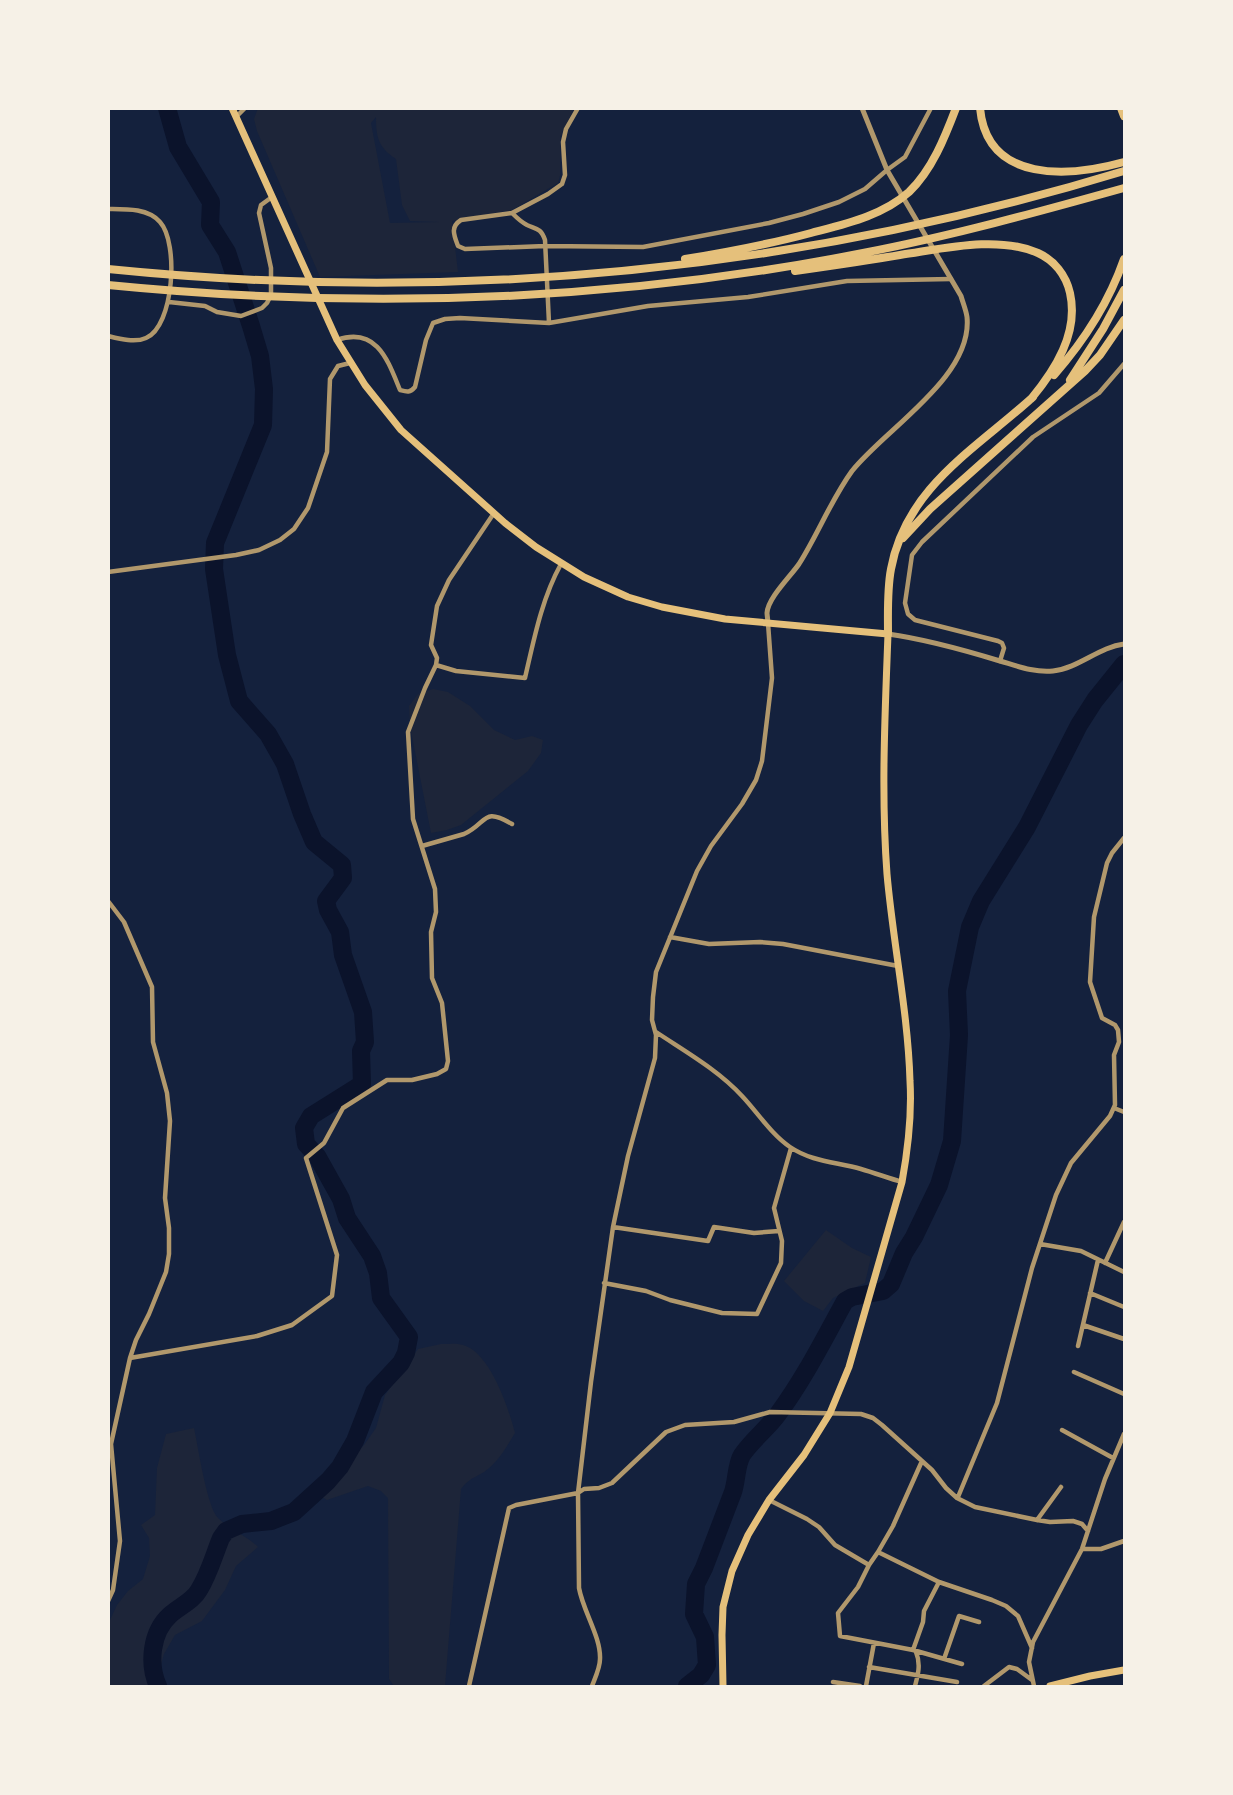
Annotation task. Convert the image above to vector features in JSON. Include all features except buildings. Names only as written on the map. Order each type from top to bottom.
[{"type":"highway","points":[[586,275],[787,240],[837,227],[882,210],[897,202],[921,178],[939,148],[956,108]]},
{"type":"highway","points":[[980,108],[986,134],[994,146],[1005,157],[1021,166],[1038,171],[1073,173],[1123,167]]},
{"type":"highway","points":[[1121,108],[1125,116]]},
{"type":"highway","points":[[108,269],[223,279],[331,283],[455,282],[586,275],[724,260],[860,237],[996,206],[1123,167]]},
{"type":"highway","points":[[658,284],[794,266],[863,253],[988,225],[1125,188]]},
{"type":"highway","points":[[108,285],[236,296],[334,299],[519,295],[715,281],[972,246],[1006,245],[1040,253],[1052,262],[1067,284],[1072,311],[1060,356],[1031,399]]},
{"type":"highway","points":[[888,634],[889,579],[894,553],[912,512],[932,485],[1031,399],[1079,345],[1104,304],[1125,259]]},
{"type":"highway","points":[[1062,391],[1125,290]]},
{"type":"highway","points":[[894,553],[908,531],[930,509],[1100,355],[1125,320]]},
{"type":"main road","points":[[232,108],[337,340],[365,385],[401,430],[536,547],[604,587],[662,607],[715,618],[888,634],[884,811],[888,876],[911,1084],[909,1130],[902,1182],[849,1367],[830,1413],[804,1455],[769,1500],[748,1535],[732,1571],[723,1606],[723,1686]]},
{"type":"main road","points":[[1050,1686],[1125,1670]]},
{"type":"street","points":[[236,117],[245,108]]},
{"type":"street","points":[[578,108],[562,142],[565,175],[562,184],[512,213],[461,220],[453,229],[458,246],[465,249],[545,246],[643,247],[769,223],[839,202],[865,190],[905,157],[931,108]]},
{"type":"street","points":[[592,1686],[600,1658],[579,1588],[578,1493],[613,1227],[628,1156],[655,1058],[656,1032],[652,1020],[656,972],[702,863],[742,804],[762,761],[772,678],[767,611],[854,470],[928,397],[957,360],[966,334],[967,317],[961,296],[887,170],[862,108]]},
{"type":"street","points":[[169,302],[205,306],[217,312],[241,316],[267,303],[271,295],[271,268],[259,213],[261,205],[272,197]]},
{"type":"street","points":[[108,209],[145,212],[160,221],[168,236],[171,253],[169,302],[158,328],[148,338],[126,340],[108,336]]},
{"type":"street","points":[[512,213],[523,224],[539,229],[545,240],[549,323]]},
{"type":"street","points":[[337,340],[357,337],[379,347],[400,390],[406,392],[415,387],[426,340],[433,323],[445,319],[549,323],[648,306],[748,297],[847,281],[952,279]]},
{"type":"street","points":[[108,572],[259,550],[280,540],[293,529],[308,508],[327,452],[330,379],[338,366],[350,363]]},
{"type":"street","points":[[1000,660],[1004,648],[998,641],[915,620],[908,614],[905,603],[912,555],[922,542],[1033,437],[1099,393],[1125,364]]},
{"type":"street","points":[[130,1358],[257,1336],[292,1325],[332,1296],[337,1255],[306,1158],[324,1143],[343,1108],[387,1080],[412,1080],[446,1069],[448,1061],[442,1003],[432,978],[435,889],[413,819],[408,733],[436,665],[437,658],[432,645],[437,606],[449,580],[494,513]]},
{"type":"street","points":[[436,665],[456,671],[525,678],[550,585],[561,564]]},
{"type":"street","points":[[888,634],[1000,660],[1017,667],[1053,671],[1067,668],[1105,649],[1125,645]]},
{"type":"street","points":[[422,846],[471,831],[485,817],[498,815],[512,824]]},
{"type":"street","points":[[957,1498],[997,1403],[1056,1195],[1071,1163],[1114,1108],[1114,1055],[1119,1042],[1118,1030],[1115,1025],[1102,1018],[1090,982],[1094,917],[1100,889],[1111,853],[1125,838]]},
{"type":"street","points":[[108,901],[124,922],[152,987],[153,1042],[167,1093],[170,1121],[165,1198],[169,1228],[166,1272],[130,1358],[110,1444],[120,1541],[113,1591],[108,1601]]},
{"type":"street","points":[[670,937],[709,944],[783,944],[898,966]]},
{"type":"street","points":[[656,1032],[721,1077],[791,1148],[809,1157],[859,1168],[902,1182]]},
{"type":"street","points":[[1114,1108],[1125,1112]]},
{"type":"street","points":[[604,1283],[646,1291],[722,1313],[757,1314],[781,1263],[782,1241],[774,1208],[791,1148]]},
{"type":"street","points":[[1105,1263],[1125,1222]]},
{"type":"street","points":[[613,1227],[708,1241],[714,1227],[754,1233],[779,1231]]},
{"type":"street","points":[[1040,1244],[1081,1251],[1125,1272]]},
{"type":"street","points":[[1078,1346],[1098,1260]]},
{"type":"street","points":[[1090,1293],[1125,1307]]},
{"type":"street","points":[[1083,1325],[1125,1339]]},
{"type":"street","points":[[1074,1373],[1125,1394]]},
{"type":"street","points":[[469,1686],[509,1508],[516,1504],[578,1493],[584,1489],[599,1488],[612,1483],[666,1432],[685,1425],[734,1423],[770,1412],[861,1414],[873,1418],[922,1461],[957,1498],[975,1507],[1037,1520],[1073,1521],[1082,1524],[1088,1531]]},
{"type":"street","points":[[1062,1430],[1113,1458]]},
{"type":"street","points":[[1033,1683],[1029,1662],[1032,1648],[1082,1549],[1113,1458],[1125,1434]]},
{"type":"street","points":[[922,1461],[894,1526],[858,1587],[838,1613],[841,1636],[962,1664]]},
{"type":"street","points":[[1037,1520],[1061,1487]]},
{"type":"street","points":[[769,1500],[807,1518],[835,1545],[869,1565]]},
{"type":"street","points":[[1082,1549],[1101,1549],[1125,1541]]},
{"type":"street","points":[[878,1552],[939,1582],[1006,1606],[1018,1616],[1032,1648]]},
{"type":"street","points":[[915,1686],[919,1659],[915,1651],[924,1611],[939,1582]]},
{"type":"street","points":[[944,1659],[959,1616],[979,1622]]},
{"type":"street","points":[[866,1686],[874,1643]]},
{"type":"street","points":[[869,1667],[957,1682]]},
{"type":"street","points":[[984,1686],[1009,1667],[1017,1669],[1033,1683]]},
{"type":"street","points":[[833,1682],[860,1686]]},
{"type":"shaded area","points":[[258,108],[574,109],[560,137],[558,183],[512,210],[452,221],[458,272],[320,277],[254,119]],"holes":[[[376,117],[382,146],[396,159],[402,205],[410,221],[439,222],[390,223],[371,123]]]},
{"type":"shaded area","points":[[433,689],[448,692],[470,706],[494,730],[515,740],[532,736],[543,740],[541,753],[528,771],[461,825],[431,833],[410,726],[409,706],[418,694]]},
{"type":"shaded area","points":[[826,1230],[871,1257],[865,1283],[833,1298],[823,1311],[804,1301],[784,1281]]},
{"type":"shaded area","points":[[441,1344],[463,1345],[482,1358],[497,1383],[515,1433],[492,1465],[461,1489],[445,1686],[394,1686],[389,1679],[388,1498],[381,1491],[368,1486],[327,1500],[318,1495],[318,1484],[327,1471],[349,1461],[364,1445],[376,1428],[385,1395],[418,1349]]},
{"type":"shaded area","points":[[194,1428],[214,1512],[223,1522],[258,1547],[236,1566],[225,1590],[202,1621],[175,1635],[164,1654],[155,1686],[109,1686],[109,1622],[128,1591],[143,1579],[150,1556],[149,1538],[141,1525],[155,1515],[157,1468],[166,1434]]},
{"type":"waterway","points":[[158,1686],[152,1658],[155,1639],[170,1615],[196,1594],[206,1578],[226,1531],[242,1524],[271,1521],[294,1512],[328,1481],[340,1467],[355,1441],[374,1392],[401,1363],[409,1337],[381,1298],[378,1273],[372,1256],[347,1218],[341,1199],[317,1156],[306,1144],[304,1128],[311,1116],[362,1084],[361,1051],[365,1042],[363,1012],[343,955],[340,932],[326,901],[343,878],[342,865],[314,842],[285,764],[268,734],[239,701],[227,655],[214,569],[215,543],[263,425],[264,389],[260,356],[227,252],[210,225],[211,202],[178,147],[167,108]]},
{"type":"waterway","points":[[687,1686],[701,1675],[707,1665],[705,1637],[694,1614],[696,1584],[733,1492],[740,1459],[787,1401],[845,1301],[883,1291],[891,1284],[914,1237],[939,1185],[952,1141],[959,1035],[957,991],[970,927],[981,901],[1027,827],[1079,725],[1124,664]]}]
